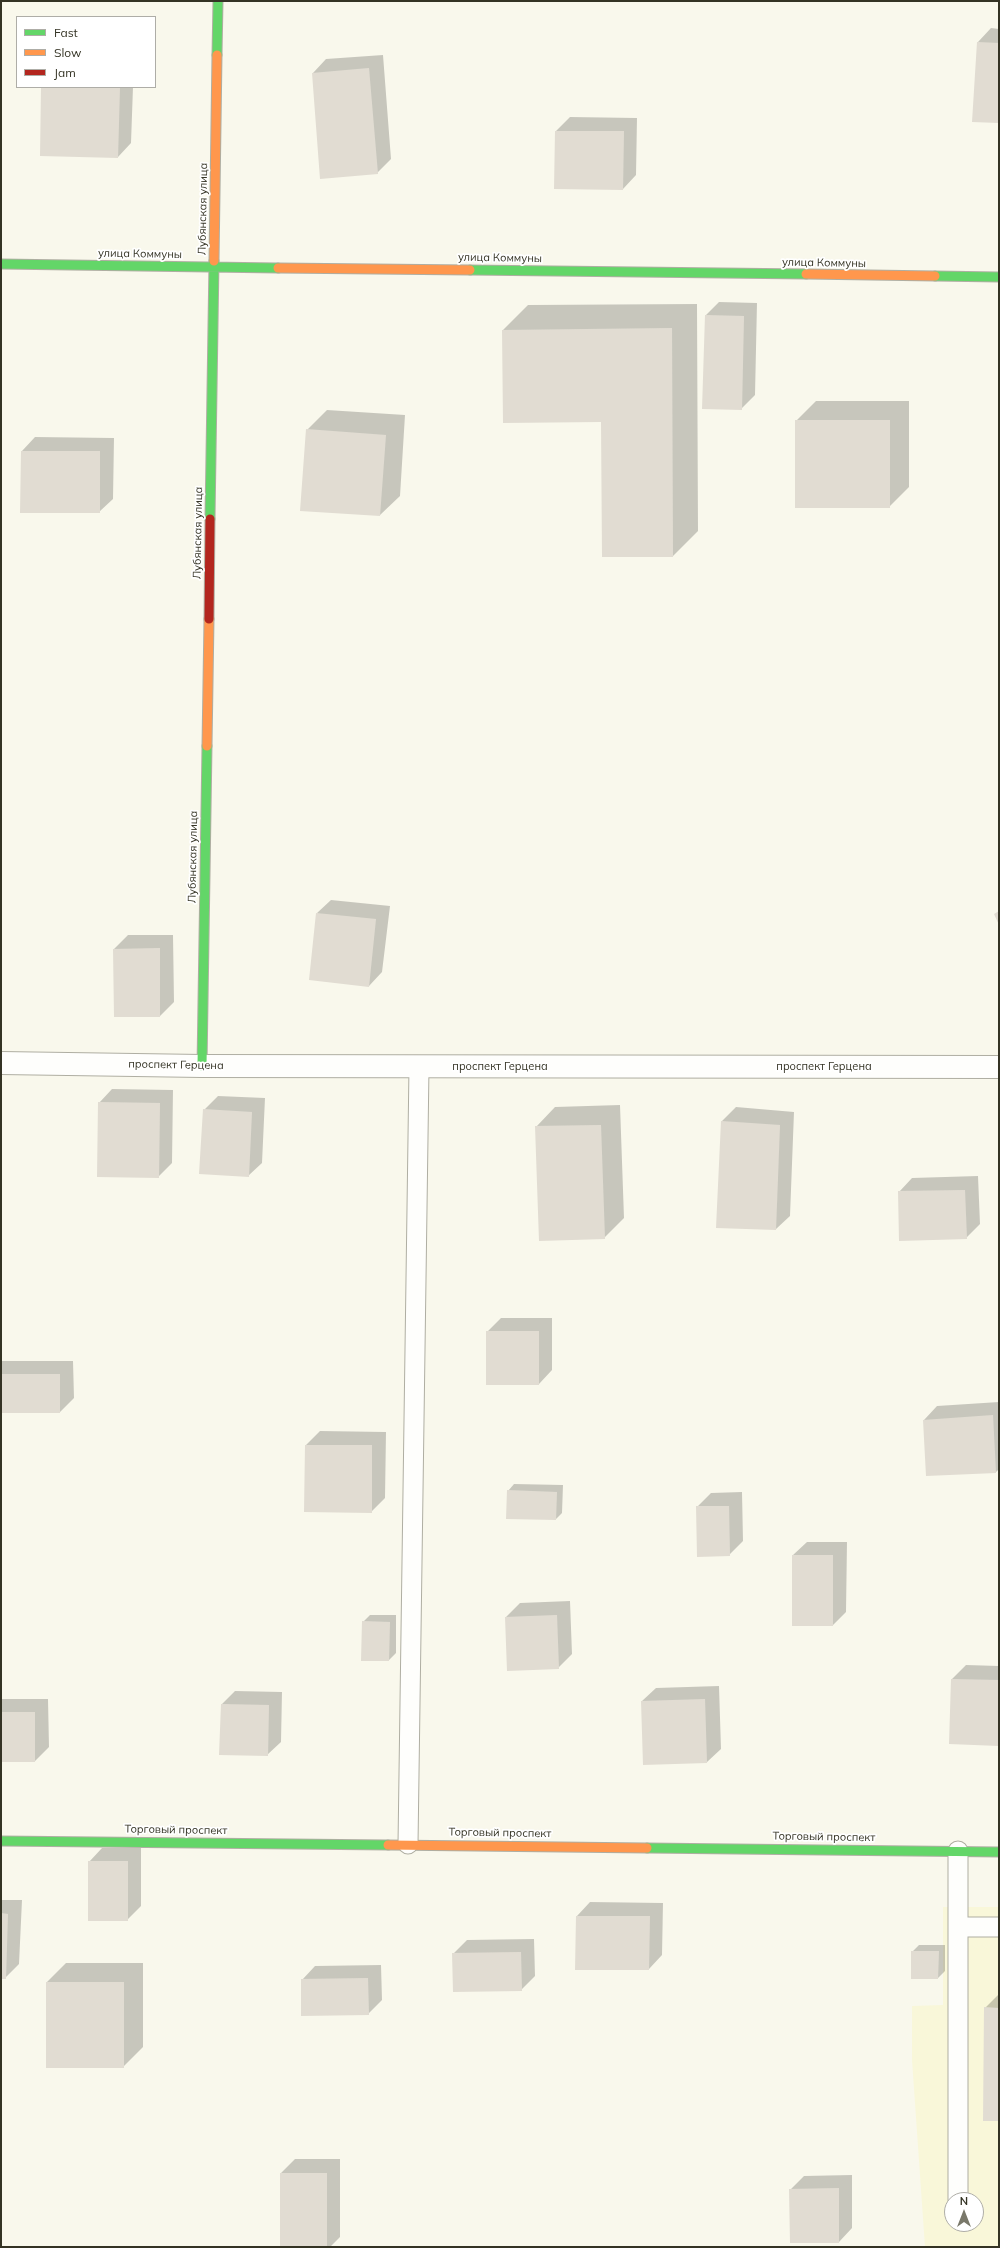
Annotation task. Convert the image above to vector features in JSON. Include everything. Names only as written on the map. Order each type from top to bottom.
[{"type":"street","name":"Лубянская улица","points":[[202,1066],[218,1]]},
{"type":"street","name":"улица Коммуны","points":[[1,264],[999,277]]},
{"type":"street","name":"проспект Герцена","points":[[1,1063],[419,1067],[999,1067]]},
{"type":"street","name":"Торговый проспект","points":[[1,1841],[408,1844],[999,1852]]},
{"type":"lane","points":[[408,1844],[419,1067]]},
{"type":"lane","points":[[958,1851],[958,2192]]},
{"type":"lane","points":[[958,1927],[999,1927]]},
{"type":"shaded area","points":[[943,1907],[999,1907],[999,2247],[925,2247],[912,2060],[912,2006],[943,2005]]},
{"type":"building","points":[[977,42],[999,43],[999,123],[972,122]]},
{"type":"building","points":[[369,68],[378,174],[320,179],[312,73]]},
{"type":"building","points":[[41,88],[120,88],[118,158],[40,156]]},
{"type":"building","points":[[555,131],[624,131],[623,190],[554,189]]},
{"type":"building","points":[[705,315],[744,316],[742,410],[702,409]]},
{"type":"building","points":[[672,328],[673,557],[602,557],[601,422],[503,423],[502,330]]},
{"type":"building","points":[[795,420],[890,420],[890,508],[795,508]]},
{"type":"building","points":[[306,429],[386,435],[380,516],[300,511]]},
{"type":"building","points":[[21,451],[100,451],[100,513],[20,513]]},
{"type":"building","points":[[999,911],[999,925],[994,914]]},
{"type":"building","points":[[316,913],[376,919],[369,987],[309,980]]},
{"type":"building","points":[[160,948],[160,1017],[114,1017],[113,949]]},
{"type":"building","points":[[98,1102],[160,1103],[159,1178],[97,1177]]},
{"type":"building","points":[[203,1109],[252,1112],[249,1177],[199,1174]]},
{"type":"building","points":[[721,1121],[780,1125],[776,1230],[716,1228]]},
{"type":"building","points":[[601,1125],[605,1239],[539,1241],[535,1126]]},
{"type":"building","points":[[965,1190],[967,1239],[899,1241],[898,1191]]},
{"type":"building","points":[[486,1331],[539,1331],[539,1385],[486,1385]]},
{"type":"building","points":[[1,1374],[60,1374],[60,1413],[1,1413]]},
{"type":"building","points":[[993,1415],[996,1473],[926,1476],[923,1420]]},
{"type":"building","points":[[305,1445],[372,1445],[372,1513],[304,1512]]},
{"type":"building","points":[[507,1490],[557,1492],[556,1520],[506,1519]]},
{"type":"building","points":[[696,1506],[729,1506],[730,1556],[697,1557]]},
{"type":"building","points":[[792,1555],[833,1555],[833,1626],[792,1626]]},
{"type":"building","points":[[557,1615],[559,1669],[507,1671],[505,1617]]},
{"type":"building","points":[[362,1621],[390,1622],[389,1661],[361,1661]]},
{"type":"building","points":[[951,1679],[999,1680],[999,1746],[949,1744]]},
{"type":"building","points":[[705,1699],[707,1763],[643,1765],[641,1701]]},
{"type":"building","points":[[221,1704],[269,1705],[268,1756],[219,1755]]},
{"type":"building","points":[[1,1712],[35,1712],[35,1762],[1,1762]]},
{"type":"building","points":[[88,1861],[128,1861],[128,1921],[88,1921]]},
{"type":"building","points":[[1,1913],[8,1914],[6,1979],[1,1979]]},
{"type":"building","points":[[576,1916],[650,1916],[649,1970],[575,1970]]},
{"type":"building","points":[[911,1951],[939,1951],[938,1979],[911,1979]]},
{"type":"building","points":[[521,1952],[522,1991],[453,1992],[452,1953]]},
{"type":"building","points":[[368,1978],[369,2015],[301,2016],[301,1979]]},
{"type":"building","points":[[46,1982],[124,1982],[124,2068],[46,2068]]},
{"type":"building","points":[[984,2007],[999,2008],[999,2121],[983,2121]]},
{"type":"building","points":[[280,2173],[327,2173],[327,2247],[280,2247]]},
{"type":"building","points":[[839,2188],[839,2243],[790,2243],[789,2189]]},
{"type":"traffic: fast","points":[[217,55],[218,1]]},
{"type":"traffic: fast","points":[[210,519],[214,261]]},
{"type":"traffic: fast","points":[[1,264],[278,268]]},
{"type":"traffic: fast","points":[[470,270],[806,274]]},
{"type":"traffic: fast","points":[[935,276],[999,277]]},
{"type":"traffic: fast","points":[[202,1066],[207,746]]},
{"type":"traffic: fast","points":[[1,1841],[388,1845]]},
{"type":"traffic: fast","points":[[647,1848],[999,1852]]},
{"type":"traffic: slow","points":[[214,261],[217,55]]},
{"type":"traffic: slow","points":[[278,268],[470,270]]},
{"type":"traffic: slow","points":[[806,274],[935,276]]},
{"type":"traffic: slow","points":[[207,746],[209,619]]},
{"type":"traffic: slow","points":[[388,1845],[647,1848]]},
{"type":"traffic: jam","points":[[209,619],[210,519]]}]
